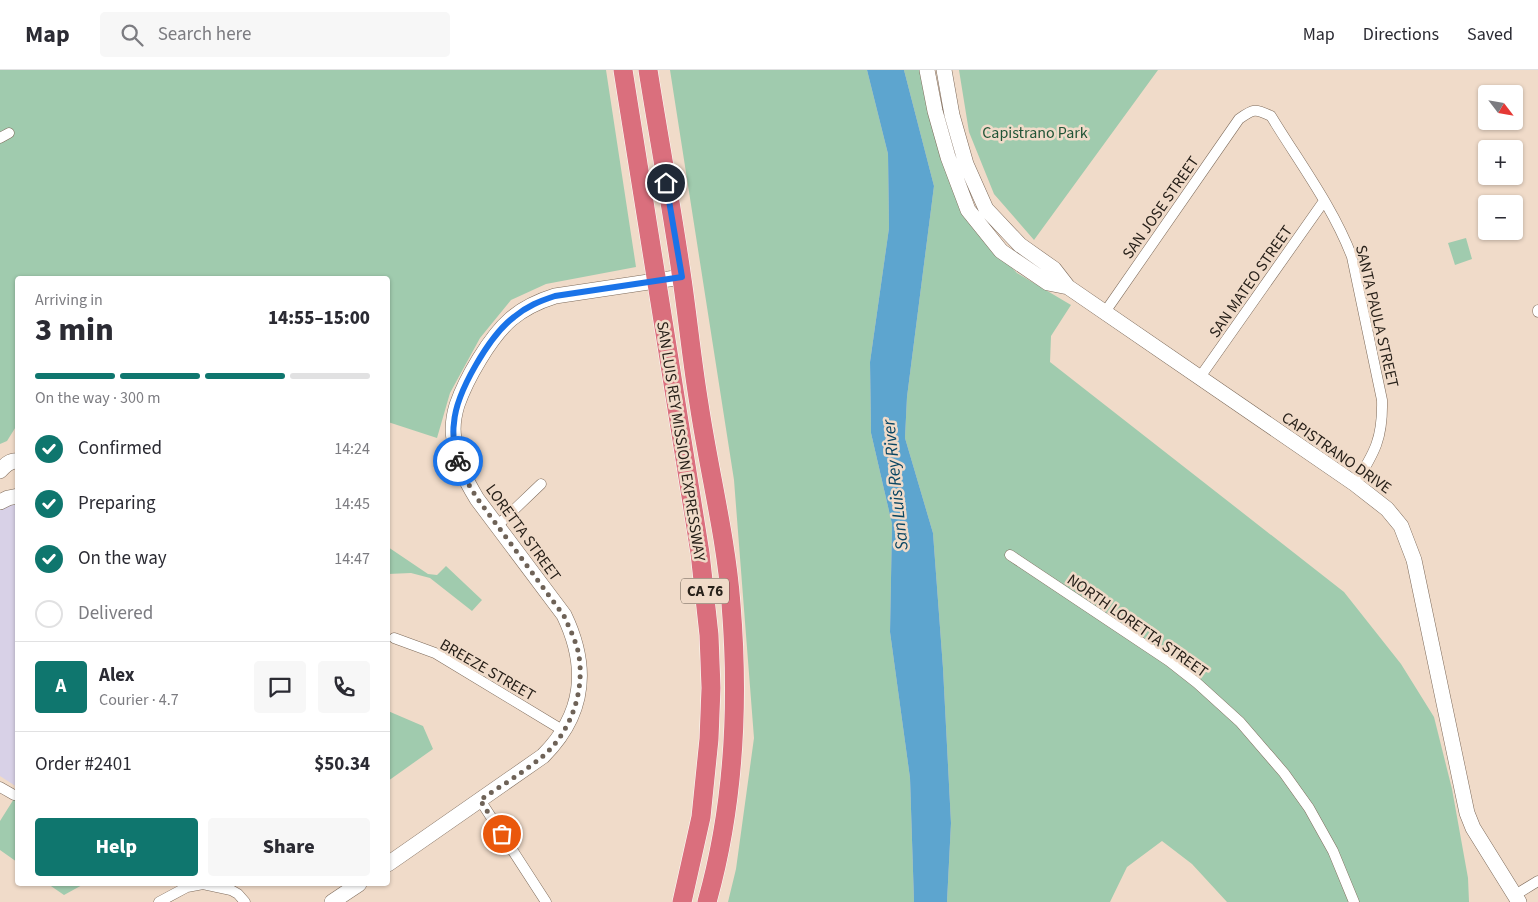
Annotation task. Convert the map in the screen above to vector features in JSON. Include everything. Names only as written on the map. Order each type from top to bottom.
[{"type":"highway","name":"SAN LUIS REY MISSION EXPRESSWAY","points":[[623,70],[700,553],[709,643],[711,688],[709,739],[701,817],[682,902]]},
{"type":"highway","name":"SAN LUIS REY MISSION EXPRESSWAY","points":[[648,70],[682,277],[699,404],[731,604],[734,660],[732,757],[720,842],[707,902]]},
{"type":"street","name":"CAPISTRANO DRIVE","points":[[927,70],[948,158],[968,210],[1001,251],[1048,283],[1068,287]]},
{"type":"street","name":"CAPISTRANO DRIVE","points":[[944,70],[952,115],[966,164],[986,209],[1020,245],[1054,269],[1068,287],[1355,484],[1387,509],[1401,526],[1414,560],[1467,813],[1473,828],[1517,899]]},
{"type":"street","name":"SANTA PAULA STREET","points":[[1239,119],[1251,110],[1260,110],[1271,116],[1324,201],[1345,239],[1352,257],[1382,400],[1383,420],[1379,440],[1355,484]]},
{"type":"street","name":"SAN JOSE STREET","points":[[1105,312],[1239,119]]},
{"type":"street","name":"SAN MATEO STREET","points":[[1200,377],[1324,201]]},
{"type":"street","name":"LORETTA STREET","points":[[390,863],[543,756],[564,731],[574,711],[579,690],[580,670],[578,652],[572,632],[564,616],[477,498],[459,464],[453,438],[454,422],[456,407],[464,387],[502,328],[525,308],[555,296],[682,277]]},
{"type":"street","points":[[0,470],[9,463],[15,461]]},
{"type":"street","points":[[498,526],[541,484]]},
{"type":"street","points":[[0,502],[15,497]]},
{"type":"street","name":"NORTH LORETTA STREET","points":[[1010,555],[1169,661],[1197,682],[1240,722],[1284,773],[1310,808],[1333,851],[1354,902]]},
{"type":"street","name":"BREEZE STREET","points":[[394,638],[434,653],[564,731]]},
{"type":"street","points":[[0,787],[14,795]]},
{"type":"street","points":[[480,800],[546,902]]},
{"type":"street","points":[[1517,899],[1538,881]]},
{"type":"street","points":[[159,902],[195,886]]},
{"type":"street","points":[[212,886],[231,890],[238,894],[245,902]]},
{"type":"street","points":[[332,902],[356,886]]},
{"type":"shaded area","points":[[15,504],[15,786],[0,776],[0,507]]},
{"type":"green space","points":[[0,70],[606,70],[636,267],[546,284],[511,300],[480,338],[450,393],[437,438],[390,423],[390,276],[15,276],[15,428],[7,441],[0,444]]},
{"type":"green space","points":[[670,70],[867,70],[888,154],[889,228],[870,362],[871,433],[892,524],[890,632],[910,778],[914,902],[728,902],[736,869],[754,738],[734,480]]},
{"type":"green space","points":[[904,70],[924,70],[965,217],[1017,273],[1071,305],[1051,336],[1050,362],[1344,592],[1401,664],[1434,717],[1452,789],[1468,878],[1469,902],[1227,902],[1192,864],[1162,841],[1127,867],[1110,902],[947,902],[951,823],[943,668],[933,533],[905,438],[907,397],[934,186]]},
{"type":"green space","name":"Capistrano Park","points":[[959,70],[1158,70],[1034,240],[994,194],[969,132]]},
{"type":"green space","points":[[1466,238],[1472,259],[1455,265],[1448,243]]},
{"type":"green space","points":[[390,548],[428,574],[437,575],[446,566],[482,600],[472,611],[430,578],[411,573],[390,574]]},
{"type":"green space","points":[[390,712],[423,726],[433,749],[390,780]]},
{"type":"green space","points":[[15,797],[15,861],[0,850],[0,821]]},
{"type":"green space","points":[[51,886],[80,886],[64,895]]},
{"type":"water","name":"San Luis Rey River","points":[[867,70],[904,70],[934,186],[907,397],[905,438],[933,533],[943,668],[951,823],[947,902],[914,902],[910,778],[890,632],[892,524],[871,433],[870,362],[889,228],[888,154]]},
{"type":"way so far","points":[[458,461],[466,480],[477,498],[564,616],[572,632],[578,652],[580,670],[579,690],[574,711],[564,731],[543,756],[480,800],[502,834]]},
{"type":"route","points":[[458,461],[453,438],[456,407],[464,387],[476,366],[502,328],[512,318],[525,308],[555,296],[682,277],[666,183]]}]
